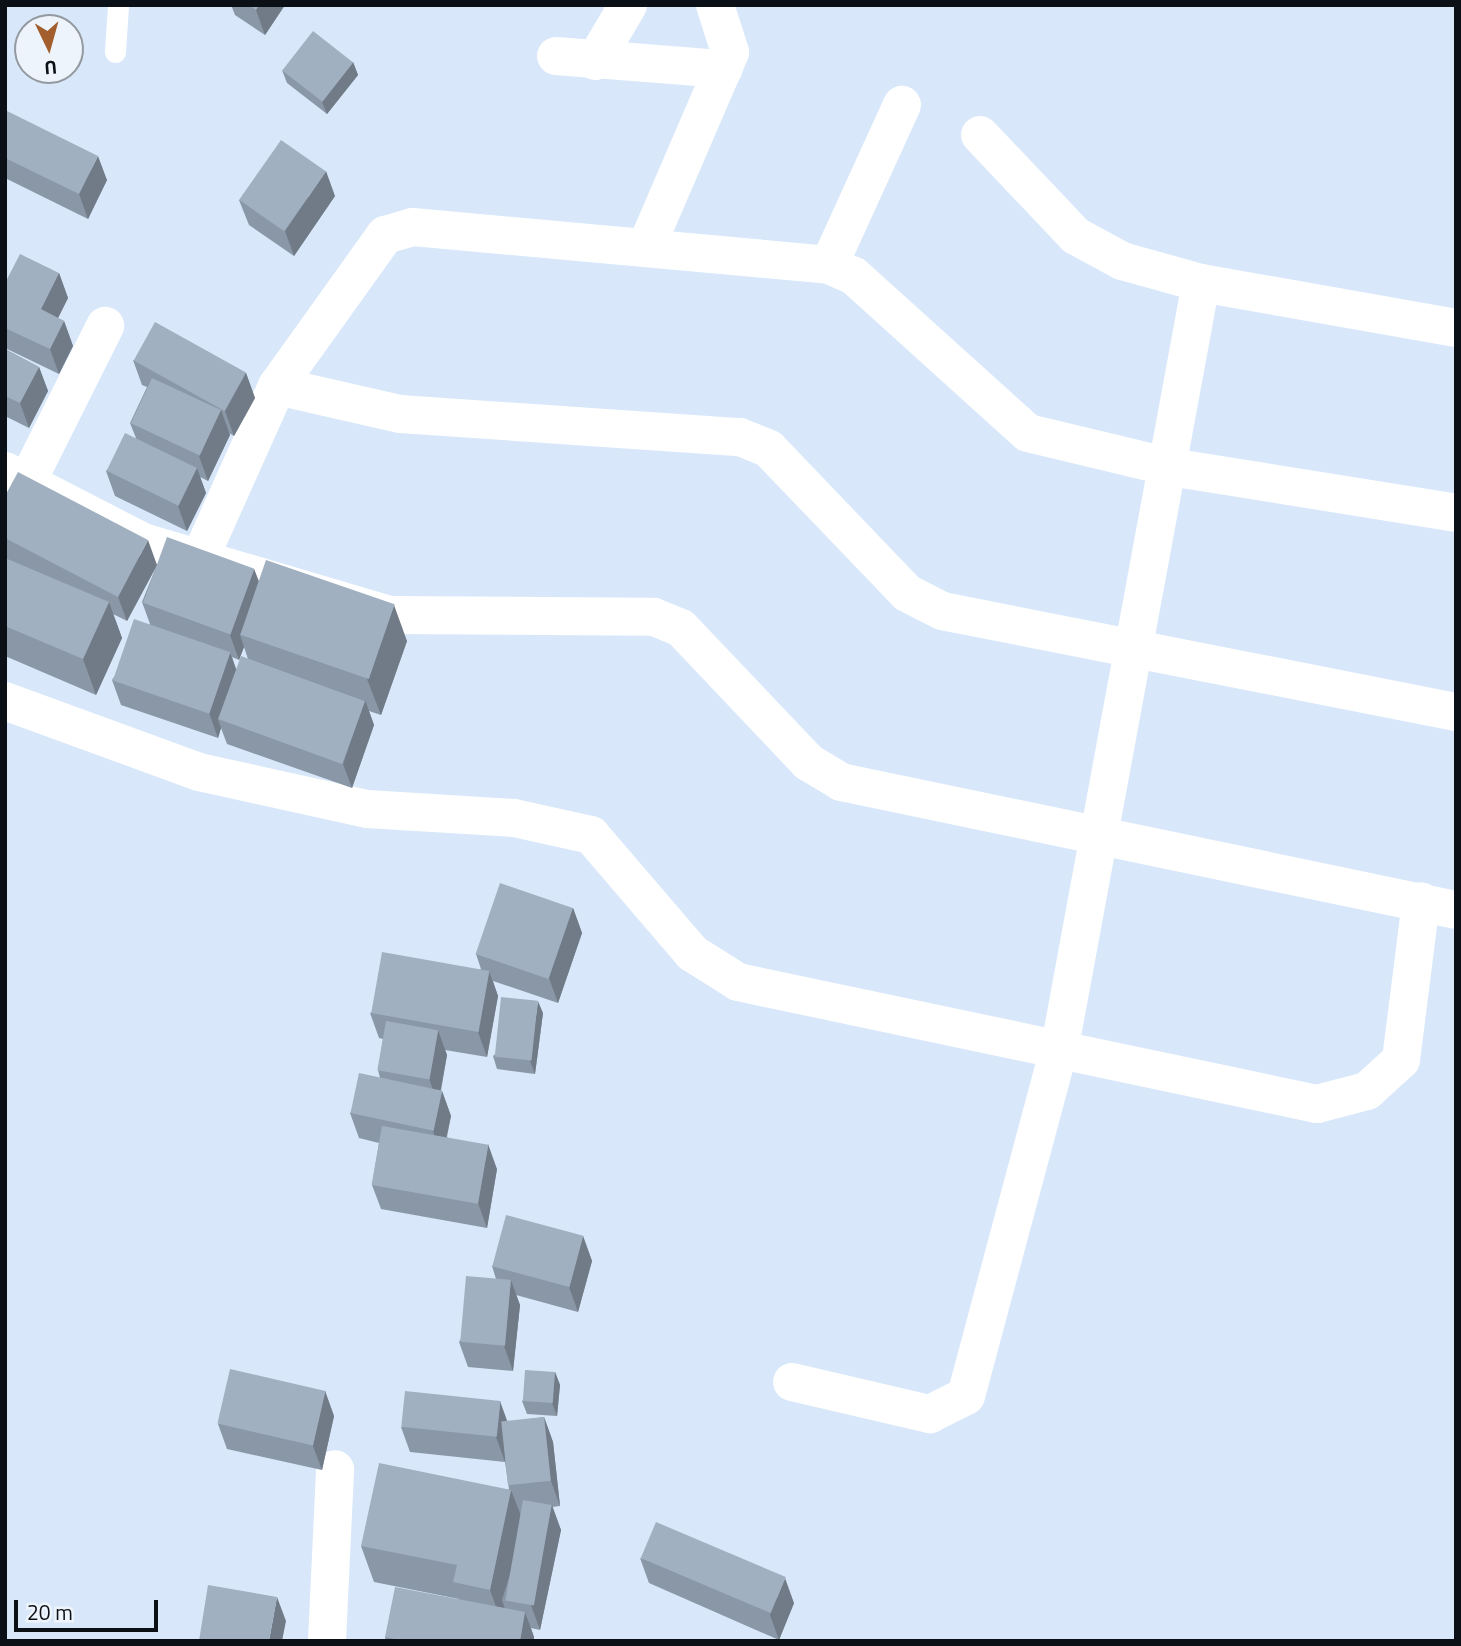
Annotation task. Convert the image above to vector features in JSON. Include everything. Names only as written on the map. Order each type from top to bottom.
[{"type":"street","points":[[595,61],[628,5]]},
{"type":"street","points":[[647,244],[723,69],[728,32],[715,5]]},
{"type":"street","points":[[556,56],[723,69]]},
{"type":"street","points":[[828,265],[902,105]]},
{"type":"street","points":[[980,135],[1076,236],[1122,261],[1201,284],[1456,328]]},
{"type":"street","points":[[200,558],[277,386],[385,235],[436,227],[647,244],[828,265],[854,276],[1028,433],[1170,467],[1456,513]]},
{"type":"street","points":[[792,1382],[930,1414],[966,1396],[1060,1046],[1170,467],[1201,284]]},
{"type":"street","points":[[5,701],[212,775],[367,809],[514,818],[591,835],[692,953],[738,982],[1060,1046],[1317,1104],[1367,1090],[1401,1060],[1438,906],[841,782],[808,762],[681,628],[654,617],[390,615],[143,542],[15,478],[105,326]]},
{"type":"street","points":[[277,386],[400,414],[740,437],[769,449],[907,593],[942,611],[1456,712]]},
{"type":"street","points":[[327,1641],[335,1469]]},
{"type":"lane","points":[[115,52],[118,5]]},
{"type":"building","points":[[313,31],[353,62],[322,102],[282,70]]},
{"type":"building","points":[[5,110],[98,156],[79,194],[5,158]]},
{"type":"building","points":[[281,140],[326,172],[284,231],[239,200]]},
{"type":"building","points":[[20,254],[59,273],[41,309],[64,321],[50,349],[5,328],[5,283]]},
{"type":"building","points":[[155,322],[246,372],[225,411],[134,360]]},
{"type":"building","points":[[5,349],[39,367],[20,403],[5,396]]},
{"type":"building","points":[[152,378],[221,410],[200,455],[131,423]]},
{"type":"building","points":[[125,433],[197,468],[178,506],[107,471]]},
{"type":"building","points":[[18,472],[148,540],[118,597],[5,538],[5,496]]},
{"type":"building","points":[[167,537],[254,569],[230,635],[143,603]]},
{"type":"building","points":[[5,558],[109,602],[83,659],[5,626]]},
{"type":"building","points":[[266,560],[395,604],[369,679],[240,635]]},
{"type":"building","points":[[134,619],[230,652],[209,714],[113,680]]},
{"type":"building","points":[[241,656],[365,701],[342,764],[218,719]]},
{"type":"building","points":[[500,883],[573,908],[548,979],[476,954]]},
{"type":"building","points":[[382,952],[489,971],[479,1032],[371,1013]]},
{"type":"building","points":[[501,997],[538,1001],[532,1061],[495,1057]]},
{"type":"building","points":[[386,1021],[438,1030],[430,1079],[377,1070]]},
{"type":"building","points":[[359,1073],[442,1091],[434,1131],[350,1113]]},
{"type":"building","points":[[382,1126],[488,1145],[478,1204],[372,1185]]},
{"type":"building","points":[[506,1215],[583,1236],[570,1287],[492,1266]]},
{"type":"building","points":[[466,1276],[511,1280],[505,1346],[460,1342]]},
{"type":"building","points":[[230,1369],[325,1391],[313,1446],[217,1424]]},
{"type":"building","points":[[525,1370],[555,1372],[553,1403],[523,1401]]},
{"type":"building","points":[[405,1391],[500,1401],[497,1437],[401,1427]]},
{"type":"building","points":[[544,1417],[551,1481],[508,1485],[501,1421]]},
{"type":"building","points":[[379,1463],[511,1490],[490,1590],[453,1582],[457,1565],[361,1546]]},
{"type":"building","points":[[523,1500],[552,1505],[534,1605],[505,1600]]},
{"type":"building","points":[[656,1522],[786,1577],[771,1613],[641,1558]]},
{"type":"building","points":[[208,1585],[277,1597],[269,1641],[199,1641]]},
{"type":"building","points":[[395,1587],[525,1612],[520,1641],[404,1641],[385,1637]]}]
